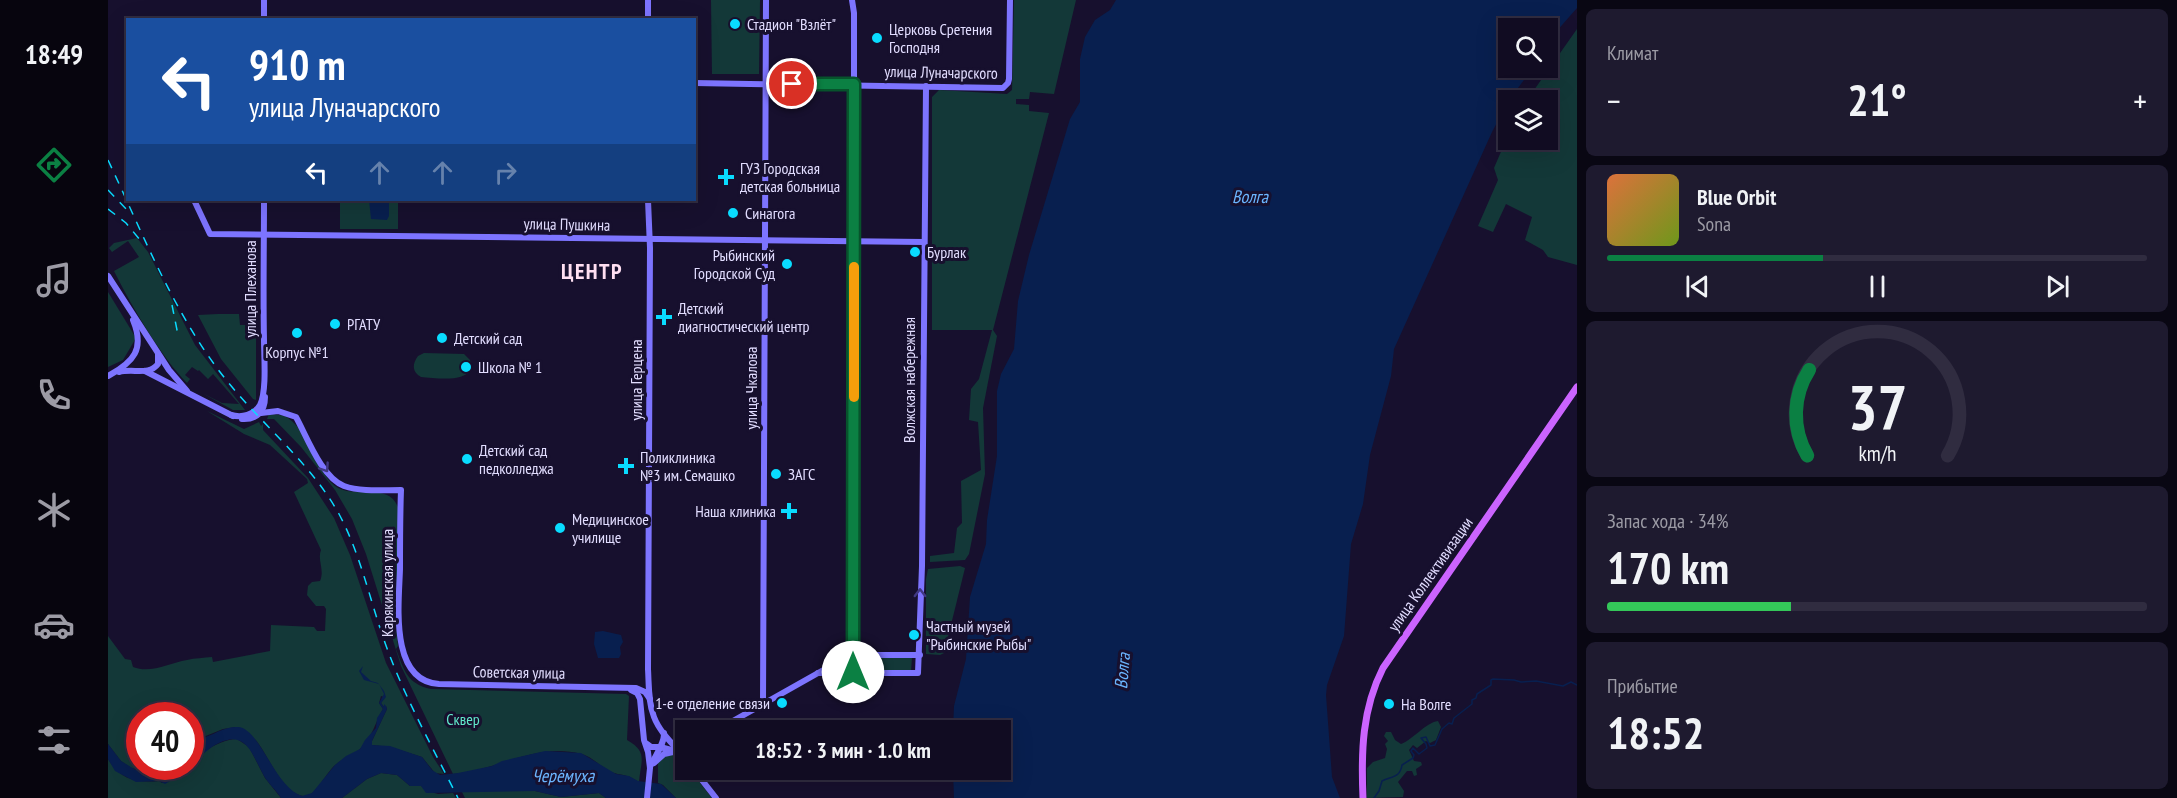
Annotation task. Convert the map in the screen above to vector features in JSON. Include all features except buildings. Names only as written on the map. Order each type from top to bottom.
[{"type":"main road","name":"улица Коллективизации","points":[[1363,798],[1361,762],[1363,733],[1371,699],[1383,668],[1577,387]]},
{"type":"street","points":[[264,0],[264,18]]},
{"type":"street","points":[[648,0],[648,18]]},
{"type":"street","name":"улица Чкалова","points":[[764,704],[766,0]]},
{"type":"street","points":[[818,673],[853,672],[854,13],[852,0]]},
{"type":"street","name":"улица Луначарского","points":[[696,83],[854,84],[994,89],[1006,86],[1009,79],[1010,0]]},
{"type":"street","name":"Волжская набережная","points":[[853,672],[918,673],[926,86]]},
{"type":"street","name":"улица Пушкина","points":[[194,201],[210,234],[924,242]]},
{"type":"street","name":"улица Плеханова","points":[[261,409],[264,378],[264,201]]},
{"type":"street","name":"улица Герцена","points":[[648,201],[648,669],[654,717],[662,731],[675,745]]},
{"type":"street","points":[[108,276],[173,376],[189,394]]},
{"type":"street","points":[[111,374],[126,365],[140,339],[130,311]]},
{"type":"street","points":[[134,353],[145,345],[157,351]]},
{"type":"street","points":[[111,374],[143,371],[156,367],[159,360],[157,351]]},
{"type":"street","points":[[134,353],[134,364],[143,371],[231,415],[247,420],[255,418],[261,409]]},
{"type":"street","name":"Карякинская улица","points":[[261,409],[278,411],[296,417],[323,466],[338,483],[360,489],[400,490],[399,630],[403,652],[415,672]]},
{"type":"street","points":[[735,720],[853,654],[920,655]]},
{"type":"street","name":"улица Герцена","points":[[647,798],[650,768],[645,741],[645,692],[648,669]]},
{"type":"street","name":"Советская улица","points":[[415,672],[424,681],[432,684],[638,688],[645,692]]},
{"type":"street","name":"Советская улица","points":[[627,688],[646,681]]},
{"type":"street","points":[[627,688],[636,692],[640,699],[645,741],[651,747],[675,750]]},
{"type":"street","points":[[645,692],[650,699]]},
{"type":"street","points":[[645,741],[646,731],[650,728],[655,727],[662,731],[664,739],[650,768]]},
{"type":"street","points":[[650,768],[662,756],[675,753]]},
{"type":"street","points":[[702,780],[716,798]]},
{"type":"green space","name":"Стадион \"Взлёт\"","points":[[711,0],[760,0],[759,74],[712,74]]},
{"type":"green space","points":[[1014,0],[1076,0],[1054,94],[1030,92],[1029,99],[1016,99],[1016,104],[1029,105],[1029,111],[1049,113],[993,330],[997,336],[983,408],[985,474],[969,554],[965,560],[930,562],[930,556],[954,553],[957,528],[962,523],[961,481],[981,470],[978,422],[969,420],[971,389],[979,379],[992,330],[932,330],[932,97],[939,90],[1007,94],[1012,90]]},
{"type":"green space","points":[[1577,29],[1577,265],[1548,257],[1543,250],[1525,240],[1532,217],[1506,204],[1493,232],[1478,226],[1498,180],[1494,168],[1502,150],[1558,150],[1558,90],[1534,90],[1542,78],[1558,78],[1558,56]]},
{"type":"green space","points":[[340,201],[398,201],[398,229],[340,229]]},
{"type":"green space","points":[[137,238],[148,252],[195,345],[245,410],[233,410],[202,393],[222,403],[239,404],[213,374],[208,379],[192,367],[185,375],[190,379],[187,383],[147,330],[114,271],[139,257],[128,241],[112,252],[109,248],[114,243]]},
{"type":"green space","points":[[108,292],[136,338],[123,360],[108,367]]},
{"type":"green space","points":[[239,314],[240,325],[256,325],[256,400],[221,359],[198,315]]},
{"type":"green space","points":[[424,353],[464,354],[470,360],[472,368],[468,373],[457,378],[421,377],[416,373],[414,365],[418,356]]},
{"type":"green space","points":[[207,411],[244,429],[259,422],[261,426],[263,424],[263,430],[308,478],[334,518],[350,555],[386,663],[433,757],[444,774],[435,773],[422,757],[390,747],[372,745],[387,709],[381,703],[385,697],[384,693],[379,703],[383,709],[365,743],[334,766],[313,792],[306,796],[297,794],[285,785],[256,741],[236,727],[223,729],[204,737],[204,702],[126,702],[126,764],[108,744],[108,636],[125,659],[131,660],[133,667],[146,669],[193,659],[212,657],[213,662],[270,651],[271,625],[314,627],[317,631],[325,631],[326,609],[324,606],[316,606],[307,595],[308,586],[312,582],[320,581],[321,550],[294,492],[308,483],[307,479],[270,445],[244,434]]},
{"type":"green space","name":"Сквер","points":[[269,414],[284,416],[295,424],[322,470],[335,486],[351,492],[386,495],[393,499],[398,507],[396,630],[398,646],[396,649],[404,670],[411,680],[431,689],[626,694],[629,696],[627,740],[634,744],[642,757],[639,782],[628,776],[609,771],[585,755],[564,751],[532,754],[485,768],[453,774],[401,666],[366,554],[352,519],[335,490],[301,447],[274,419],[267,419]]},
{"type":"green space","points":[[960,566],[965,568],[944,653],[926,654],[928,569]]},
{"type":"green space","points":[[863,656],[912,657],[911,671],[863,671],[863,666],[874,667],[876,662],[874,659],[863,659]]},
{"type":"green space","points":[[1438,721],[1441,727],[1436,740],[1430,743],[1426,741],[1417,748],[1413,745],[1409,750],[1414,761],[1421,762],[1422,765],[1416,769],[1417,775],[1414,776],[1412,771],[1407,771],[1398,782],[1404,791],[1403,797],[1367,798],[1367,768],[1373,762],[1385,758],[1387,749],[1385,744],[1388,741],[1384,736],[1386,732],[1391,732],[1395,740],[1401,744]]},
{"type":"green space","points":[[231,739],[237,739],[249,747],[265,778],[281,798],[108,798],[108,759],[118,772],[126,777],[126,780],[162,783],[167,780],[204,780],[204,752]]},
{"type":"green space","points":[[675,755],[675,780],[698,780],[712,798],[676,798],[658,783],[658,762],[665,756]]},
{"type":"green space","points":[[381,773],[397,775],[410,786],[421,786],[438,794],[453,793],[456,798],[342,798],[367,779]]},
{"type":"green space","points":[[535,791],[561,797],[599,793],[606,798],[465,798],[462,792]]},
{"type":"water","name":"Волга","points":[[1116,0],[1577,0],[1577,8],[1558,30],[1558,18],[1498,18],[1498,78],[1526,78],[1516,90],[1498,90],[1498,121],[1394,349],[1391,376],[1370,455],[1363,504],[1351,544],[1344,636],[1327,685],[1332,777],[1340,798],[954,798],[953,780],[1011,780],[1011,720],[953,720],[954,706],[966,659],[970,597],[986,544],[987,520],[997,456],[997,391],[1001,374],[1014,349],[1018,301],[1029,255],[1070,119],[1080,102],[1080,59],[1085,37],[1095,20],[1110,10]]},
{"type":"water","points":[[369,201],[389,201],[387,220],[371,219]]},
{"type":"water","points":[[603,631],[621,635],[623,642],[619,658],[598,658],[594,644],[595,632]]},
{"type":"water","points":[[363,666],[361,672],[371,681],[379,684],[364,680],[359,671]]},
{"type":"water","name":"Черёмуха","points":[[379,685],[386,697],[381,703],[387,709],[372,745],[390,746],[422,757],[432,770],[440,775],[492,766],[502,761],[545,751],[581,753],[616,774],[629,776],[638,781],[661,784],[676,798],[606,798],[599,793],[561,797],[535,791],[426,793],[421,786],[410,786],[397,775],[381,773],[367,779],[342,798],[281,798],[243,742],[229,740],[215,745],[204,753],[204,738],[226,728],[238,727],[246,730],[253,737],[292,791],[302,796],[312,793],[335,765],[360,749],[376,728],[377,718],[383,709],[379,703],[384,694]]},
{"type":"water","points":[[108,744],[126,764],[126,777],[115,771],[108,759]]},
{"type":"water","points":[[132,780],[172,780],[165,784],[159,781],[136,782]]},
{"type":"waterway","points":[[1374,798],[1382,781],[1395,776],[1402,765],[1413,758],[1411,751],[1413,748],[1419,754],[1427,748],[1421,738],[1426,737],[1430,746],[1435,745],[1442,729],[1449,723],[1452,724],[1454,718],[1472,704],[1477,694],[1491,685],[1491,680],[1536,681],[1563,686],[1571,682],[1577,685]]},
{"type":"railway","points":[[108,160],[126,198]]},
{"type":"railway","points":[[108,190],[127,210]]},
{"type":"railway","points":[[127,201],[172,296],[203,348],[235,390],[313,476],[339,514],[354,547],[395,670],[458,798]]},
{"type":"railway","points":[[108,209],[126,223],[140,240]]},
{"type":"railway","points":[[172,305],[178,335]]},
{"type":"slow traffic","points":[[854,267],[854,397]]},
{"type":"place","name":"Стадион \"Взлёт\"","points":[[735,24]]},
{"type":"place","name":"Церковь Сретения Господня","points":[[877,38]]},
{"type":"place","name":"ГУЗ Городская детская больница","points":[[726,177]]},
{"type":"place","name":"Синагога","points":[[733,213]]},
{"type":"place","name":"Бурлак","points":[[915,252]]},
{"type":"place","name":"Рыбинский Городской Суд","points":[[787,264]]},
{"type":"place","name":"Детский диагностический центр","points":[[664,317]]},
{"type":"place","name":"РГАТУ","points":[[335,324]]},
{"type":"place","name":"Корпус №1","points":[[297,333]]},
{"type":"place","name":"Детский сад","points":[[442,338]]},
{"type":"place","name":"Школа № 1","points":[[466,367]]},
{"type":"place","name":"Детский сад педколледжа","points":[[467,459]]},
{"type":"place","name":"Поликлиника №3 им. Семашко","points":[[626,466]]},
{"type":"place","name":"ЗАГС","points":[[776,474]]},
{"type":"place","name":"Наша клиника","points":[[789,511]]},
{"type":"place","name":"Медицинское училище","points":[[560,528]]},
{"type":"place","name":"Частный музей \"Рыбинские Рыбы\"","points":[[914,635]]},
{"type":"place","name":"1-е отделение связи","points":[[782,703]]},
{"type":"place","name":"На Волге","points":[[1389,704]]},
{"type":"district","name":"ЦЕНТР","points":[[592,271]]},
{"type":"route","points":[[792,84],[854,84],[853,672]]}]
